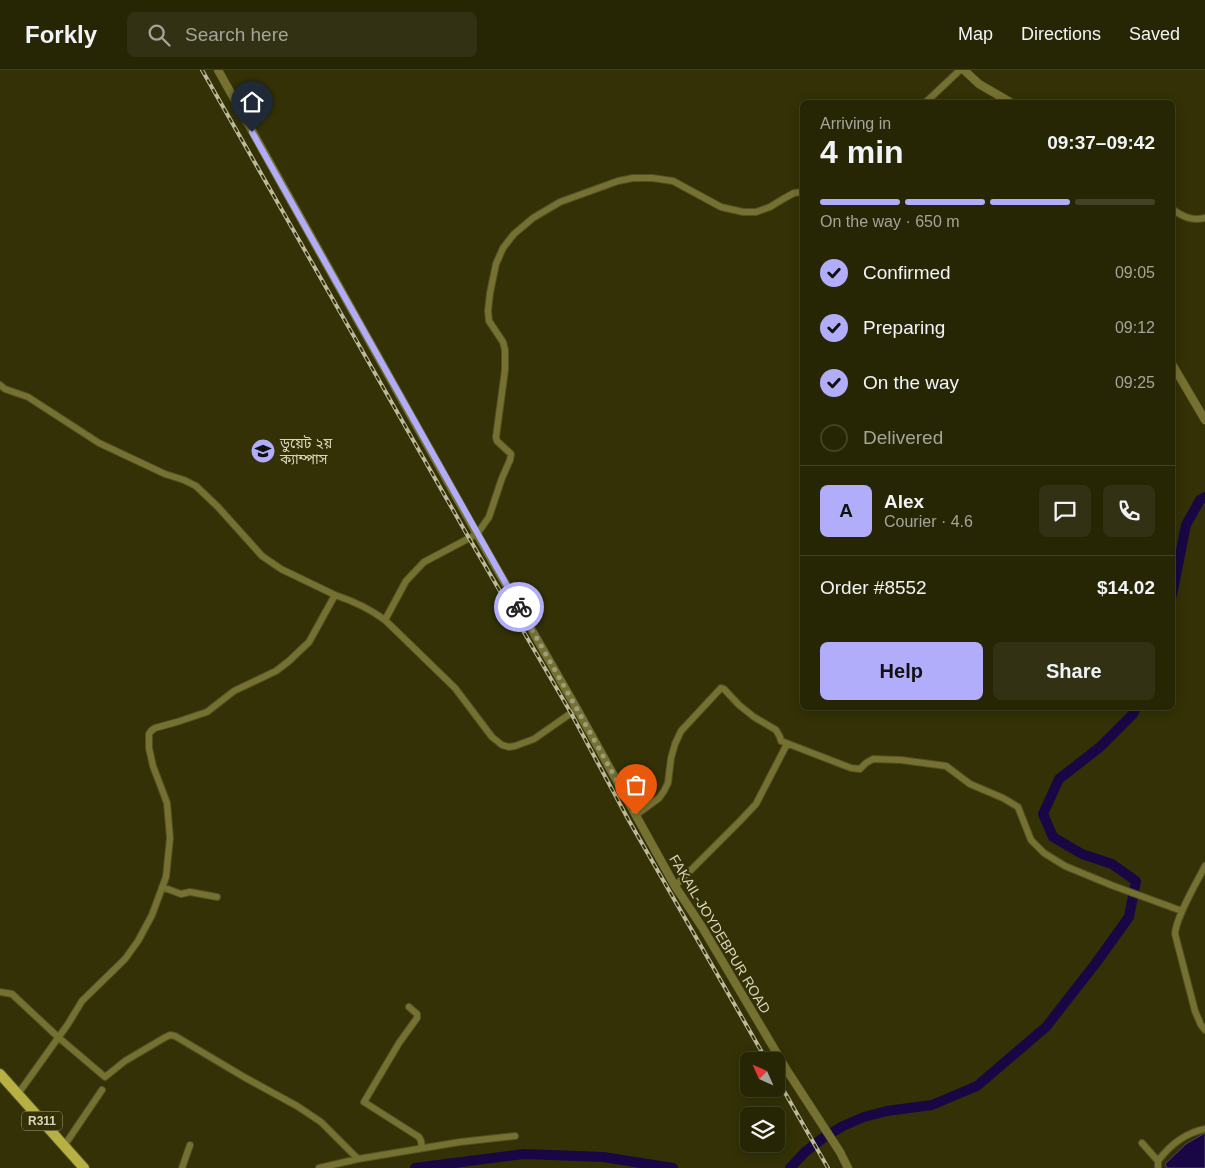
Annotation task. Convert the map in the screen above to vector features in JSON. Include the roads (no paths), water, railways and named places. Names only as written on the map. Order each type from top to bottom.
[{"type":"main road","name":"R311","points":[[0,1074],[84,1168]]},
{"type":"street","name":"FAKAIL-JOYDEBPUR ROAD","points":[[218,70],[675,886],[702,927],[788,1072],[816,1112],[848,1168]]},
{"type":"street","points":[[928,100],[962,70],[979,84],[1007,100]]},
{"type":"street","points":[[385,620],[406,582],[424,562],[477,534],[490,517],[502,478],[510,460],[511,454],[496,438],[505,370],[505,350],[503,342],[490,321],[488,311],[496,264],[503,248],[514,234],[533,218],[560,202],[618,181],[633,178],[673,181],[721,207],[742,212],[756,212],[770,208],[794,193],[800,192]]},
{"type":"street","points":[[1175,211],[1189,219],[1205,218]]},
{"type":"street","points":[[1175,369],[1205,420]]},
{"type":"street","points":[[0,385],[5,390],[28,397],[116,452],[196,486],[218,507],[262,556],[335,596],[351,600],[377,614],[455,688],[492,737],[502,745],[516,746],[534,738],[577,709]]},
{"type":"street","points":[[18,1094],[82,1001],[125,959],[138,941],[152,915],[162,888],[166,877],[170,838],[167,803],[153,766],[149,748],[149,734],[155,728],[207,712],[234,691],[276,671],[309,642],[335,596]]},
{"type":"street","points":[[636,815],[659,798],[664,791],[668,783],[671,758],[681,731],[721,688],[739,706],[776,730],[781,742],[851,768],[860,769],[866,763],[873,760],[901,760],[946,766],[970,784],[1003,798],[1018,807],[1031,840],[1044,853],[1065,866],[1182,912]]},
{"type":"street","points":[[675,886],[756,804],[787,744]]},
{"type":"street","points":[[1205,866],[1175,929],[1195,1011],[1200,1025],[1205,1030]]},
{"type":"street","points":[[162,888],[180,894],[190,892],[217,897]]},
{"type":"street","points":[[0,992],[12,994],[105,1077],[126,1061],[164,1038],[170,1035],[175,1036],[321,1122],[358,1159]]},
{"type":"street","points":[[409,1007],[417,1014],[417,1018],[399,1043],[364,1102],[419,1137],[422,1148]]},
{"type":"street","points":[[64,1146],[102,1090]]},
{"type":"street","points":[[1142,1143],[1158,1165],[1172,1146],[1185,1136],[1205,1129]]},
{"type":"street","points":[[319,1168],[422,1148],[515,1136]]},
{"type":"street","points":[[182,1168],[190,1145]]},
{"type":"waterway","points":[[1175,580],[1186,525],[1200,500],[1205,497]]},
{"type":"waterway","points":[[790,1168],[805,1152],[843,1126],[864,1117],[887,1111],[932,1105],[977,1086],[1046,1027],[1096,963],[1129,917],[1136,881],[1112,864],[1082,854],[1053,837],[1043,814],[1059,779],[1100,747],[1135,710]]},
{"type":"waterway","points":[[415,1168],[524,1154],[603,1157],[673,1168]]},
{"type":"railway","points":[[202,70],[571,713],[628,819],[762,1052]]},
{"type":"railway","points":[[785,1093],[828,1168]]},
{"type":"place","name":"ডুয়েট ২য় ক্যাম্পাস","points":[[263,451]]}]
